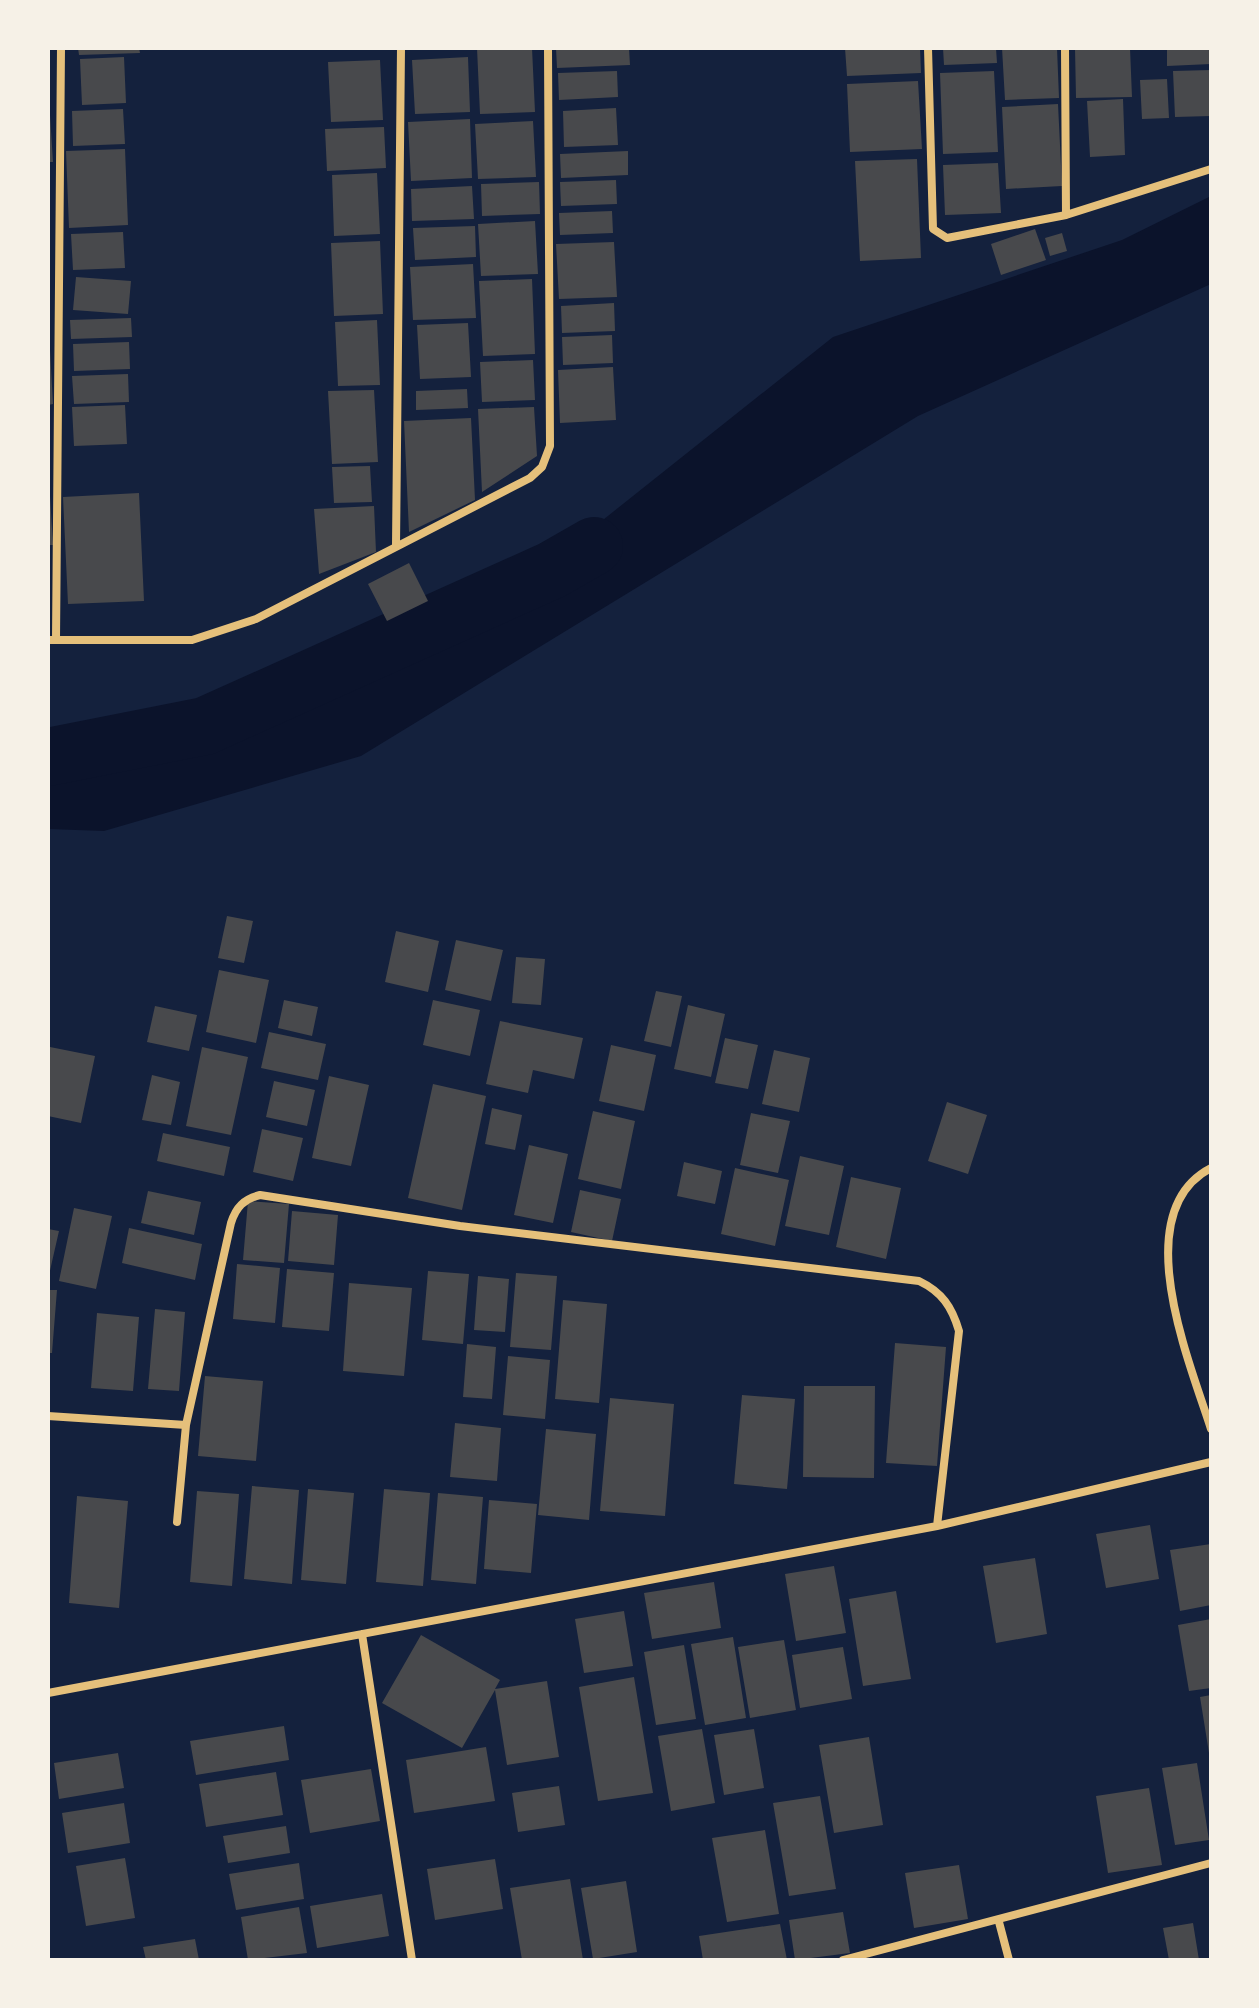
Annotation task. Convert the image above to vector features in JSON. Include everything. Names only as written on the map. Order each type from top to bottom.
[{"type":"street","points":[[61,48],[53,330],[52,640],[192,640],[256,619],[530,478],[548,456],[548,48]]},
{"type":"street","points":[[396,546],[401,48]]},
{"type":"street","points":[[928,48],[933,229],[947,238],[1066,215],[1211,169]]},
{"type":"street","points":[[1065,48],[1066,215]]},
{"type":"street","points":[[1211,1168],[1194,1180],[1184,1195],[1169,1238],[1167,1265],[1175,1314],[1211,1429]]},
{"type":"street","points":[[177,1522],[186,1425],[231,1223],[239,1205],[248,1198],[260,1195],[460,1226],[919,1281],[948,1303],[959,1331],[937,1526]]},
{"type":"street","points":[[48,1416],[186,1425]]},
{"type":"street","points":[[48,1693],[937,1526],[1211,1462]]},
{"type":"street","points":[[362,1634],[412,1960]]},
{"type":"street","points":[[843,1960],[999,1922],[1211,1863]]},
{"type":"street","points":[[999,1922],[1009,1960]]},
{"type":"water","points":[[1211,196],[1211,284],[918,416],[361,756],[104,831],[48,829],[48,777],[298,703],[506,597],[833,337],[1122,240]]},
{"type":"building","points":[[78,48],[139,48],[140,53],[79,55]]},
{"type":"building","points":[[477,48],[532,48],[535,112],[480,114]]},
{"type":"building","points":[[556,48],[629,48],[630,65],[557,68]]},
{"type":"building","points":[[845,48],[920,48],[921,73],[847,76]]},
{"type":"building","points":[[943,48],[996,48],[997,63],[944,65]]},
{"type":"building","points":[[1002,48],[1057,48],[1059,98],[1005,100]]},
{"type":"building","points":[[1075,48],[1130,48],[1132,97],[1076,98]]},
{"type":"building","points":[[1167,48],[1211,48],[1211,64],[1167,66]]},
{"type":"building","points":[[124,57],[126,103],[82,105],[80,59]]},
{"type":"building","points":[[468,57],[470,112],[415,114],[412,60]]},
{"type":"building","points":[[380,60],[383,120],[331,122],[328,62]]},
{"type":"building","points":[[1211,70],[1211,116],[1175,117],[1173,71]]},
{"type":"building","points":[[617,71],[618,97],[559,100],[558,73]]},
{"type":"building","points":[[994,71],[998,152],[943,154],[940,73]]},
{"type":"building","points":[[1167,79],[1169,118],[1142,119],[1140,80]]},
{"type":"building","points":[[918,81],[922,149],[850,152],[847,84]]},
{"type":"building","points":[[1123,99],[1125,155],[1090,157],[1087,101]]},
{"type":"building","points":[[1058,104],[1062,186],[1006,189],[1002,107]]},
{"type":"building","points":[[616,108],[618,145],[564,147],[563,111]]},
{"type":"building","points":[[123,109],[125,144],[73,146],[72,111]]},
{"type":"building","points":[[50,115],[53,162],[48,162]]},
{"type":"building","points":[[470,119],[472,178],[411,181],[408,122]]},
{"type":"building","points":[[533,121],[536,177],[478,179],[475,124]]},
{"type":"building","points":[[384,127],[386,168],[327,171],[325,129]]},
{"type":"building","points":[[125,149],[128,225],[69,228],[66,151]]},
{"type":"building","points":[[628,151],[628,175],[561,178],[560,154]]},
{"type":"building","points":[[917,159],[921,258],[860,261],[855,161]]},
{"type":"building","points":[[998,163],[1001,213],[945,215],[943,165]]},
{"type":"building","points":[[377,173],[380,234],[334,236],[332,175]]},
{"type":"building","points":[[616,180],[617,204],[561,206],[560,182]]},
{"type":"building","points":[[539,182],[540,214],[482,216],[481,184]]},
{"type":"building","points":[[472,186],[474,219],[412,221],[411,189]]},
{"type":"building","points":[[612,211],[613,233],[560,235],[559,213]]},
{"type":"building","points":[[535,221],[538,274],[481,276],[478,224]]},
{"type":"building","points":[[475,226],[476,257],[415,260],[413,228]]},
{"type":"building","points":[[1035,229],[1046,260],[1001,275],[991,244]]},
{"type":"building","points":[[123,232],[125,268],[73,270],[71,234]]},
{"type":"building","points":[[1062,233],[1067,251],[1050,256],[1045,238]]},
{"type":"building","points":[[380,241],[383,314],[334,316],[331,243]]},
{"type":"building","points":[[614,242],[617,297],[559,299],[556,244]]},
{"type":"building","points":[[473,264],[476,318],[413,320],[410,267]]},
{"type":"building","points":[[76,277],[131,281],[128,314],[73,310]]},
{"type":"building","points":[[532,279],[535,354],[483,356],[479,281]]},
{"type":"building","points":[[614,303],[615,331],[562,333],[561,306]]},
{"type":"building","points":[[131,318],[132,337],[71,339],[70,320]]},
{"type":"building","points":[[377,320],[380,385],[338,386],[335,322]]},
{"type":"building","points":[[468,323],[471,377],[420,379],[417,325]]},
{"type":"building","points":[[612,335],[613,363],[563,365],[562,337]]},
{"type":"building","points":[[129,342],[130,369],[74,371],[73,344]]},
{"type":"building","points":[[48,350],[53,404],[48,405]]},
{"type":"building","points":[[533,360],[535,400],[482,402],[480,362]]},
{"type":"building","points":[[613,367],[616,420],[560,423],[558,370]]},
{"type":"building","points":[[128,374],[129,402],[74,404],[72,376]]},
{"type":"building","points":[[467,389],[468,408],[416,410],[416,391]]},
{"type":"building","points":[[374,390],[378,462],[332,464],[328,391]]},
{"type":"building","points":[[125,405],[127,444],[74,446],[72,407]]},
{"type":"building","points":[[534,407],[537,456],[482,492],[478,409]]},
{"type":"building","points":[[471,418],[475,500],[409,532],[404,421]]},
{"type":"building","points":[[370,466],[372,502],[334,503],[332,467]]},
{"type":"building","points":[[139,493],[144,601],[68,604],[63,497]]},
{"type":"building","points":[[50,496],[53,545],[48,545]]},
{"type":"building","points":[[374,506],[376,552],[319,574],[314,509]]},
{"type":"building","points":[[409,563],[428,601],[387,621],[368,584]]},
{"type":"building","points":[[227,916],[253,921],[244,963],[218,958]]},
{"type":"building","points":[[396,931],[439,941],[428,992],[385,982]]},
{"type":"building","points":[[456,940],[503,950],[491,1001],[445,990]]},
{"type":"building","points":[[516,957],[545,959],[541,1005],[512,1003]]},
{"type":"building","points":[[219,970],[269,980],[256,1043],[206,1032]]},
{"type":"building","points":[[656,991],[682,996],[671,1047],[644,1041]]},
{"type":"building","points":[[284,1000],[318,1007],[312,1036],[278,1028]]},
{"type":"building","points":[[433,1000],[480,1010],[470,1056],[423,1045]]},
{"type":"building","points":[[688,1005],[725,1014],[711,1077],[674,1069]]},
{"type":"building","points":[[155,1006],[197,1015],[189,1051],[147,1042]]},
{"type":"building","points":[[500,1021],[583,1038],[574,1079],[533,1070],[528,1093],[486,1084]]},
{"type":"building","points":[[269,1032],[326,1044],[318,1080],[261,1068]]},
{"type":"building","points":[[725,1038],[758,1045],[748,1089],[715,1083]]},
{"type":"building","points":[[611,1045],[656,1055],[644,1111],[599,1101]]},
{"type":"building","points":[[50,1047],[95,1056],[81,1123],[48,1116]]},
{"type":"building","points":[[202,1047],[248,1057],[231,1135],[186,1126]]},
{"type":"building","points":[[774,1050],[810,1058],[799,1112],[762,1104]]},
{"type":"building","points":[[152,1075],[180,1082],[171,1125],[142,1120]]},
{"type":"building","points":[[329,1076],[369,1085],[351,1166],[312,1158]]},
{"type":"building","points":[[274,1081],[315,1090],[307,1126],[266,1117]]},
{"type":"building","points":[[433,1084],[486,1096],[462,1210],[408,1198]]},
{"type":"building","points":[[947,1102],[987,1115],[968,1174],[928,1161]]},
{"type":"building","points":[[492,1108],[522,1115],[515,1150],[485,1144]]},
{"type":"building","points":[[593,1111],[635,1121],[621,1189],[578,1179]]},
{"type":"building","points":[[751,1113],[790,1121],[778,1173],[740,1165]]},
{"type":"building","points":[[262,1129],[303,1138],[293,1181],[253,1172]]},
{"type":"building","points":[[163,1133],[230,1147],[224,1176],[157,1161]]},
{"type":"building","points":[[529,1145],[568,1154],[553,1223],[514,1215]]},
{"type":"building","points":[[800,1156],[844,1166],[829,1235],[785,1226]]},
{"type":"building","points":[[684,1162],[722,1171],[715,1204],[677,1196]]},
{"type":"building","points":[[735,1168],[789,1180],[775,1246],[721,1234]]},
{"type":"building","points":[[851,1177],[901,1188],[886,1259],[836,1247]]},
{"type":"building","points":[[580,1190],[621,1199],[612,1241],[571,1232]]},
{"type":"building","points":[[148,1191],[201,1202],[194,1235],[141,1223]]},
{"type":"building","points":[[248,1201],[289,1204],[284,1263],[243,1260]]},
{"type":"building","points":[[74,1208],[112,1216],[96,1289],[59,1281]]},
{"type":"building","points":[[292,1211],[338,1215],[334,1265],[288,1261]]},
{"type":"building","points":[[129,1228],[202,1244],[195,1280],[122,1263]]},
{"type":"building","points":[[48,1229],[59,1231],[49,1275],[48,1275]]},
{"type":"building","points":[[237,1264],[280,1268],[275,1323],[233,1319]]},
{"type":"building","points":[[287,1269],[334,1273],[329,1331],[282,1327]]},
{"type":"building","points":[[428,1271],[469,1274],[463,1344],[422,1340]]},
{"type":"building","points":[[516,1273],[557,1276],[551,1350],[510,1347]]},
{"type":"building","points":[[478,1276],[509,1279],[505,1332],[474,1330]]},
{"type":"building","points":[[349,1283],[412,1288],[404,1376],[343,1371]]},
{"type":"building","points":[[48,1290],[57,1290],[52,1353],[48,1353]]},
{"type":"building","points":[[563,1300],[607,1304],[599,1403],[555,1399]]},
{"type":"building","points":[[155,1309],[185,1312],[179,1391],[148,1389]]},
{"type":"building","points":[[97,1313],[139,1317],[133,1391],[91,1388]]},
{"type":"building","points":[[895,1343],[946,1347],[937,1466],[886,1463]]},
{"type":"building","points":[[467,1344],[496,1347],[492,1399],[463,1397]]},
{"type":"building","points":[[508,1356],[550,1360],[545,1419],[503,1415]]},
{"type":"building","points":[[205,1376],[263,1381],[256,1461],[198,1456]]},
{"type":"building","points":[[804,1386],[875,1386],[874,1478],[803,1477]]},
{"type":"building","points":[[742,1395],[795,1399],[787,1489],[734,1484]]},
{"type":"building","points":[[610,1398],[674,1404],[665,1516],[600,1511]]},
{"type":"building","points":[[455,1423],[501,1428],[497,1481],[450,1477]]},
{"type":"building","points":[[546,1429],[596,1434],[589,1520],[538,1515]]},
{"type":"building","points":[[252,1486],[299,1490],[292,1584],[244,1579]]},
{"type":"building","points":[[308,1489],[354,1493],[346,1584],[301,1580]]},
{"type":"building","points":[[384,1489],[430,1493],[423,1586],[376,1582]]},
{"type":"building","points":[[197,1491],[239,1494],[232,1586],[190,1582]]},
{"type":"building","points":[[438,1493],[483,1497],[476,1584],[431,1580]]},
{"type":"building","points":[[77,1496],[128,1501],[119,1608],[69,1603]]},
{"type":"building","points":[[489,1500],[537,1504],[531,1573],[484,1569]]},
{"type":"building","points":[[1150,1525],[1159,1579],[1106,1588],[1096,1534]]},
{"type":"building","points":[[1211,1544],[1211,1605],[1180,1611],[1170,1550]]},
{"type":"building","points":[[1035,1558],[1047,1634],[996,1643],[983,1566]]},
{"type":"building","points":[[834,1566],[846,1633],[796,1641],[785,1574]]},
{"type":"building","points":[[714,1582],[721,1628],[652,1639],[644,1593]]},
{"type":"building","points":[[896,1591],[911,1679],[863,1686],[849,1599]]},
{"type":"building","points":[[624,1611],[633,1666],[584,1673],[575,1619]]},
{"type":"building","points":[[1211,1619],[1211,1688],[1189,1691],[1178,1625]]},
{"type":"building","points":[[421,1635],[500,1680],[495,1689],[547,1681],[559,1757],[507,1765],[495,1690],[462,1748],[382,1703]]},
{"type":"building","points":[[733,1637],[746,1718],[705,1725],[691,1644]]},
{"type":"building","points":[[784,1640],[796,1710],[750,1718],[738,1647]]},
{"type":"building","points":[[684,1645],[696,1719],[656,1725],[644,1652]]},
{"type":"building","points":[[843,1647],[852,1699],[800,1708],[792,1655]]},
{"type":"building","points":[[634,1677],[653,1793],[598,1801],[579,1687]]},
{"type":"building","points":[[1211,1695],[1211,1753],[1209,1753],[1200,1697]]},
{"type":"building","points":[[284,1726],[289,1760],[196,1775],[190,1741]]},
{"type":"building","points":[[702,1729],[715,1803],[671,1811],[658,1736]]},
{"type":"building","points":[[754,1729],[764,1788],[724,1795],[714,1735]]},
{"type":"building","points":[[869,1737],[883,1825],[834,1833],[819,1745]]},
{"type":"building","points":[[486,1747],[495,1801],[414,1813],[406,1760]]},
{"type":"building","points":[[118,1753],[124,1788],[59,1799],[54,1763]]},
{"type":"building","points":[[1197,1763],[1209,1840],[1175,1845],[1162,1768]]},
{"type":"building","points":[[371,1769],[380,1821],[310,1833],[301,1780]]},
{"type":"building","points":[[276,1772],[283,1815],[206,1827],[199,1784]]},
{"type":"building","points":[[559,1786],[565,1825],[518,1832],[512,1793]]},
{"type":"building","points":[[1149,1788],[1162,1865],[1108,1873],[1096,1796]]},
{"type":"building","points":[[820,1796],[836,1889],[789,1896],[773,1803]]},
{"type":"building","points":[[124,1803],[130,1843],[68,1853],[62,1813]]},
{"type":"building","points":[[286,1826],[290,1853],[228,1863],[223,1836]]},
{"type":"building","points":[[765,1830],[779,1914],[727,1922],[712,1838]]},
{"type":"building","points":[[125,1858],[135,1918],[86,1926],[76,1866]]},
{"type":"building","points":[[495,1859],[503,1909],[435,1920],[427,1869]]},
{"type":"building","points":[[299,1863],[304,1899],[236,1910],[229,1874]]},
{"type":"building","points":[[959,1865],[968,1919],[914,1928],[905,1873]]},
{"type":"building","points":[[570,1879],[583,1960],[522,1960],[510,1888]]},
{"type":"building","points":[[626,1881],[637,1952],[593,1959],[581,1888]]},
{"type":"building","points":[[382,1894],[389,1936],[317,1948],[310,1906]]},
{"type":"building","points":[[299,1907],[307,1953],[248,1960],[241,1917]]},
{"type":"building","points":[[843,1912],[850,1953],[795,1960],[789,1920]]},
{"type":"building","points":[[1193,1923],[1199,1960],[1169,1960],[1163,1928]]},
{"type":"building","points":[[780,1924],[787,1960],[703,1960],[699,1936]]},
{"type":"building","points":[[195,1939],[199,1960],[146,1960],[143,1947]]},
{"type":"waterway","points":[[48,757],[205,726],[552,570],[594,546]]}]
